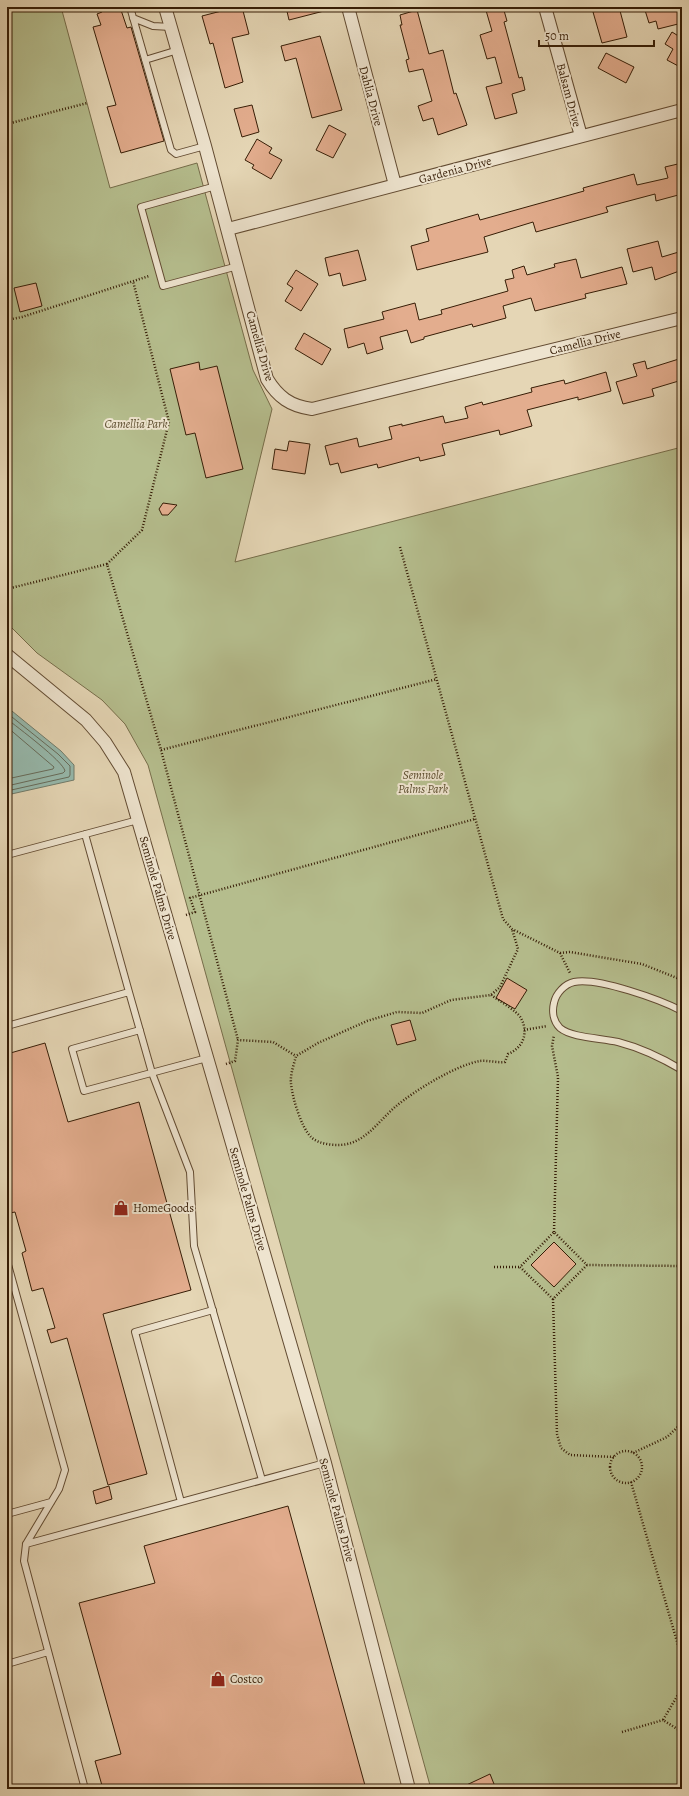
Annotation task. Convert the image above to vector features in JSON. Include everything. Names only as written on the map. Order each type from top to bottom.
[{"type":"street","name":"Camellia Drive","points":[[165,7],[228,229],[267,378],[280,397],[290,404],[312,409],[682,318]]},
{"type":"street","name":"Dahlia Drive","points":[[348,7],[395,186]]},
{"type":"street","name":"Balsam Drive","points":[[545,7],[581,136]]},
{"type":"street","name":"Gardenia Drive","points":[[228,229],[682,110]]},
{"type":"street","name":"Seminole Palms Drive","points":[[7,654],[86,720],[106,742],[124,772],[325,1463],[409,1789]]},
{"type":"lane","points":[[130,7],[171,150],[176,154],[205,146]]},
{"type":"lane","points":[[133,18],[153,26],[171,27]]},
{"type":"lane","points":[[145,60],[178,50]]},
{"type":"lane","points":[[216,186],[141,207],[163,286],[238,266]]},
{"type":"lane","points":[[7,854],[138,820]]},
{"type":"lane","points":[[85,834],[152,1073],[190,1172],[194,1246],[262,1480]]},
{"type":"lane","points":[[682,1011],[669,1004],[610,986],[575,982],[566,986],[555,999],[552,1009],[556,1024],[561,1029],[576,1034],[619,1042],[645,1051],[682,1070]]},
{"type":"lane","points":[[7,1026],[129,992]]},
{"type":"lane","points":[[140,1030],[72,1049],[84,1091],[207,1058]]},
{"type":"lane","points":[[7,1260],[65,1470],[63,1481],[26,1544],[24,1561],[85,1789]]},
{"type":"lane","points":[[181,1502],[135,1332],[212,1310]]},
{"type":"lane","points":[[26,1544],[325,1463]]},
{"type":"lane","points":[[7,1514],[51,1502]]},
{"type":"lane","points":[[7,1664],[48,1652]]},
{"type":"path","points":[[7,124],[87,103]]},
{"type":"path","points":[[7,320],[22,317],[159,272]]},
{"type":"path","points":[[7,589],[107,564],[142,530],[168,422],[133,281]]},
{"type":"path","points":[[400,547],[503,919],[512,929],[560,953],[570,952],[642,964],[682,980]]},
{"type":"path","points":[[107,564],[161,750],[238,1040],[235,1061],[226,1064]]},
{"type":"path","points":[[161,750],[437,679]]},
{"type":"path","points":[[186,915],[195,912],[190,898],[475,819]]},
{"type":"path","points":[[491,995],[521,1017],[524,1030],[524,1040],[516,1051],[508,1054],[504,1062],[480,1061],[461,1068],[418,1089],[395,1107],[366,1135],[352,1143],[343,1146],[328,1145],[311,1137],[297,1110],[291,1082],[296,1056],[318,1043],[367,1021],[397,1012],[422,1013],[451,1000],[491,995],[500,987],[518,949],[512,929]]},
{"type":"path","points":[[560,953],[575,982]]},
{"type":"path","points":[[494,1268],[520,1267],[554,1232],[558,1077],[552,1046],[556,1024],[524,1030]]},
{"type":"path","points":[[238,1040],[273,1042],[296,1056]]},
{"type":"path","points":[[554,1232],[586,1264],[682,1266]]},
{"type":"path","points":[[553,1299],[586,1264]]},
{"type":"path","points":[[520,1267],[553,1299],[557,1434],[561,1448],[570,1455],[614,1457],[623,1452],[633,1453],[667,1437],[682,1422]]},
{"type":"path","points":[[614,1457],[610,1467],[613,1477],[621,1483],[632,1482],[639,1476],[642,1466],[640,1460],[633,1453]]},
{"type":"path","points":[[632,1482],[682,1659]]},
{"type":"path","points":[[622,1732],[663,1720],[682,1688]]},
{"type":"path","points":[[663,1720],[682,1732]]},
{"type":"green space","name":"Seminole Palms Park","points":[[7,7],[61,7],[110,188],[197,163],[253,370],[272,409],[235,562],[682,447],[682,1789],[431,1789],[148,765],[125,724],[102,700],[37,653],[7,623]]},
{"type":"water","points":[[7,707],[61,751],[74,765],[74,780],[7,795]]},
{"type":"building","points":[[101,7],[120,7],[127,28],[131,27],[164,141],[121,153],[107,107],[116,105],[93,27],[101,25],[97,14],[102,12]]},
{"type":"building","points":[[242,7],[249,34],[232,38],[243,82],[225,88],[213,43],[210,44],[202,16]]},
{"type":"building","points":[[286,7],[324,7],[324,11],[289,20]]},
{"type":"building","points":[[485,7],[503,7],[507,21],[504,22],[519,78],[522,77],[525,90],[512,94],[517,113],[495,119],[486,87],[502,83],[495,57],[487,59],[480,35],[492,31]]},
{"type":"building","points":[[611,7],[619,7],[627,37],[602,43],[593,12]]},
{"type":"building","points":[[644,7],[678,7],[682,23],[658,29],[656,21],[649,23]]},
{"type":"building","points":[[417,10],[429,54],[443,50],[454,94],[456,93],[467,125],[438,135],[433,118],[423,121],[418,106],[432,101],[423,69],[409,72],[406,60],[409,59],[400,25],[402,25],[400,15]]},
{"type":"building","points":[[672,32],[680,37],[682,35],[682,68],[667,60],[673,49],[665,44]]},
{"type":"building","points":[[320,36],[342,110],[312,118],[296,58],[285,61],[281,46]]},
{"type":"building","points":[[606,53],[634,67],[626,83],[598,68]]},
{"type":"building","points":[[252,105],[259,132],[242,137],[234,109]]},
{"type":"building","points":[[329,125],[346,134],[333,158],[316,150]]},
{"type":"building","points":[[257,139],[272,148],[269,153],[282,160],[271,179],[252,168],[254,165],[245,160]]},
{"type":"building","points":[[682,163],[682,194],[656,201],[655,194],[606,207],[608,212],[536,232],[533,222],[484,237],[488,252],[417,270],[411,246],[429,241],[426,229],[478,214],[480,220],[584,191],[583,188],[634,174],[637,185],[668,178],[665,167]]},
{"type":"building","points":[[658,241],[662,257],[682,251],[682,270],[655,280],[652,267],[633,272],[627,249]]},
{"type":"building","points":[[358,250],[366,280],[343,286],[340,273],[329,276],[325,258]]},
{"type":"building","points":[[576,259],[581,278],[622,267],[627,284],[585,294],[586,298],[535,311],[531,298],[503,306],[506,318],[473,327],[472,324],[424,337],[424,339],[411,343],[407,330],[380,337],[383,349],[367,354],[364,343],[348,348],[344,329],[384,319],[382,312],[415,303],[419,320],[442,314],[441,310],[508,291],[505,280],[514,278],[512,270],[524,266],[527,275],[555,267],[554,264]]},
{"type":"building","points":[[296,270],[318,284],[301,311],[285,301],[293,288],[287,284]]},
{"type":"building","points":[[36,283],[42,306],[20,312],[14,288]]},
{"type":"building","points":[[304,333],[331,349],[322,365],[295,349]]},
{"type":"building","points":[[682,358],[682,380],[652,389],[654,396],[623,404],[616,382],[637,376],[633,364],[645,361],[647,369]]},
{"type":"building","points":[[199,362],[200,370],[217,366],[243,469],[206,478],[195,433],[186,435],[170,369]]},
{"type":"building","points":[[606,372],[611,391],[578,400],[578,397],[527,410],[532,426],[500,435],[499,430],[442,444],[445,455],[420,461],[419,457],[378,468],[377,464],[341,473],[338,463],[330,465],[325,446],[357,438],[359,447],[392,439],[389,427],[402,424],[402,426],[443,416],[445,423],[468,418],[465,407],[482,402],[483,405],[532,392],[531,388],[564,380],[565,384]]},
{"type":"building","points":[[289,441],[310,444],[305,474],[272,469],[275,449],[287,451]]},
{"type":"building","points":[[163,503],[177,505],[168,515],[162,515],[159,509]]},
{"type":"building","points":[[507,978],[527,990],[515,1009],[496,998]]},
{"type":"building","points":[[410,1020],[416,1040],[397,1045],[391,1025]]},
{"type":"building","points":[[45,1043],[68,1122],[139,1102],[191,1290],[103,1314],[147,1474],[108,1485],[67,1338],[51,1343],[47,1330],[55,1328],[43,1288],[32,1291],[22,1253],[26,1251],[15,1212],[10,1213],[7,1201],[7,1054]]},
{"type":"building","points":[[554,1242],[576,1264],[554,1287],[531,1265]]},
{"type":"building","points":[[109,1486],[112,1499],[96,1504],[93,1491]]},
{"type":"building","name":"Costco","points":[[288,1506],[366,1789],[103,1789],[95,1761],[121,1754],[79,1603],[155,1583],[144,1546]]},
{"type":"building","points":[[490,1774],[496,1789],[458,1789]]},
{"type":"place","name":"HomeGoods","points":[[121,1208]]},
{"type":"place","name":"Costco","points":[[218,1679]]},
{"type":"park label","name":"Camellia Park","points":[[136,424]]}]
